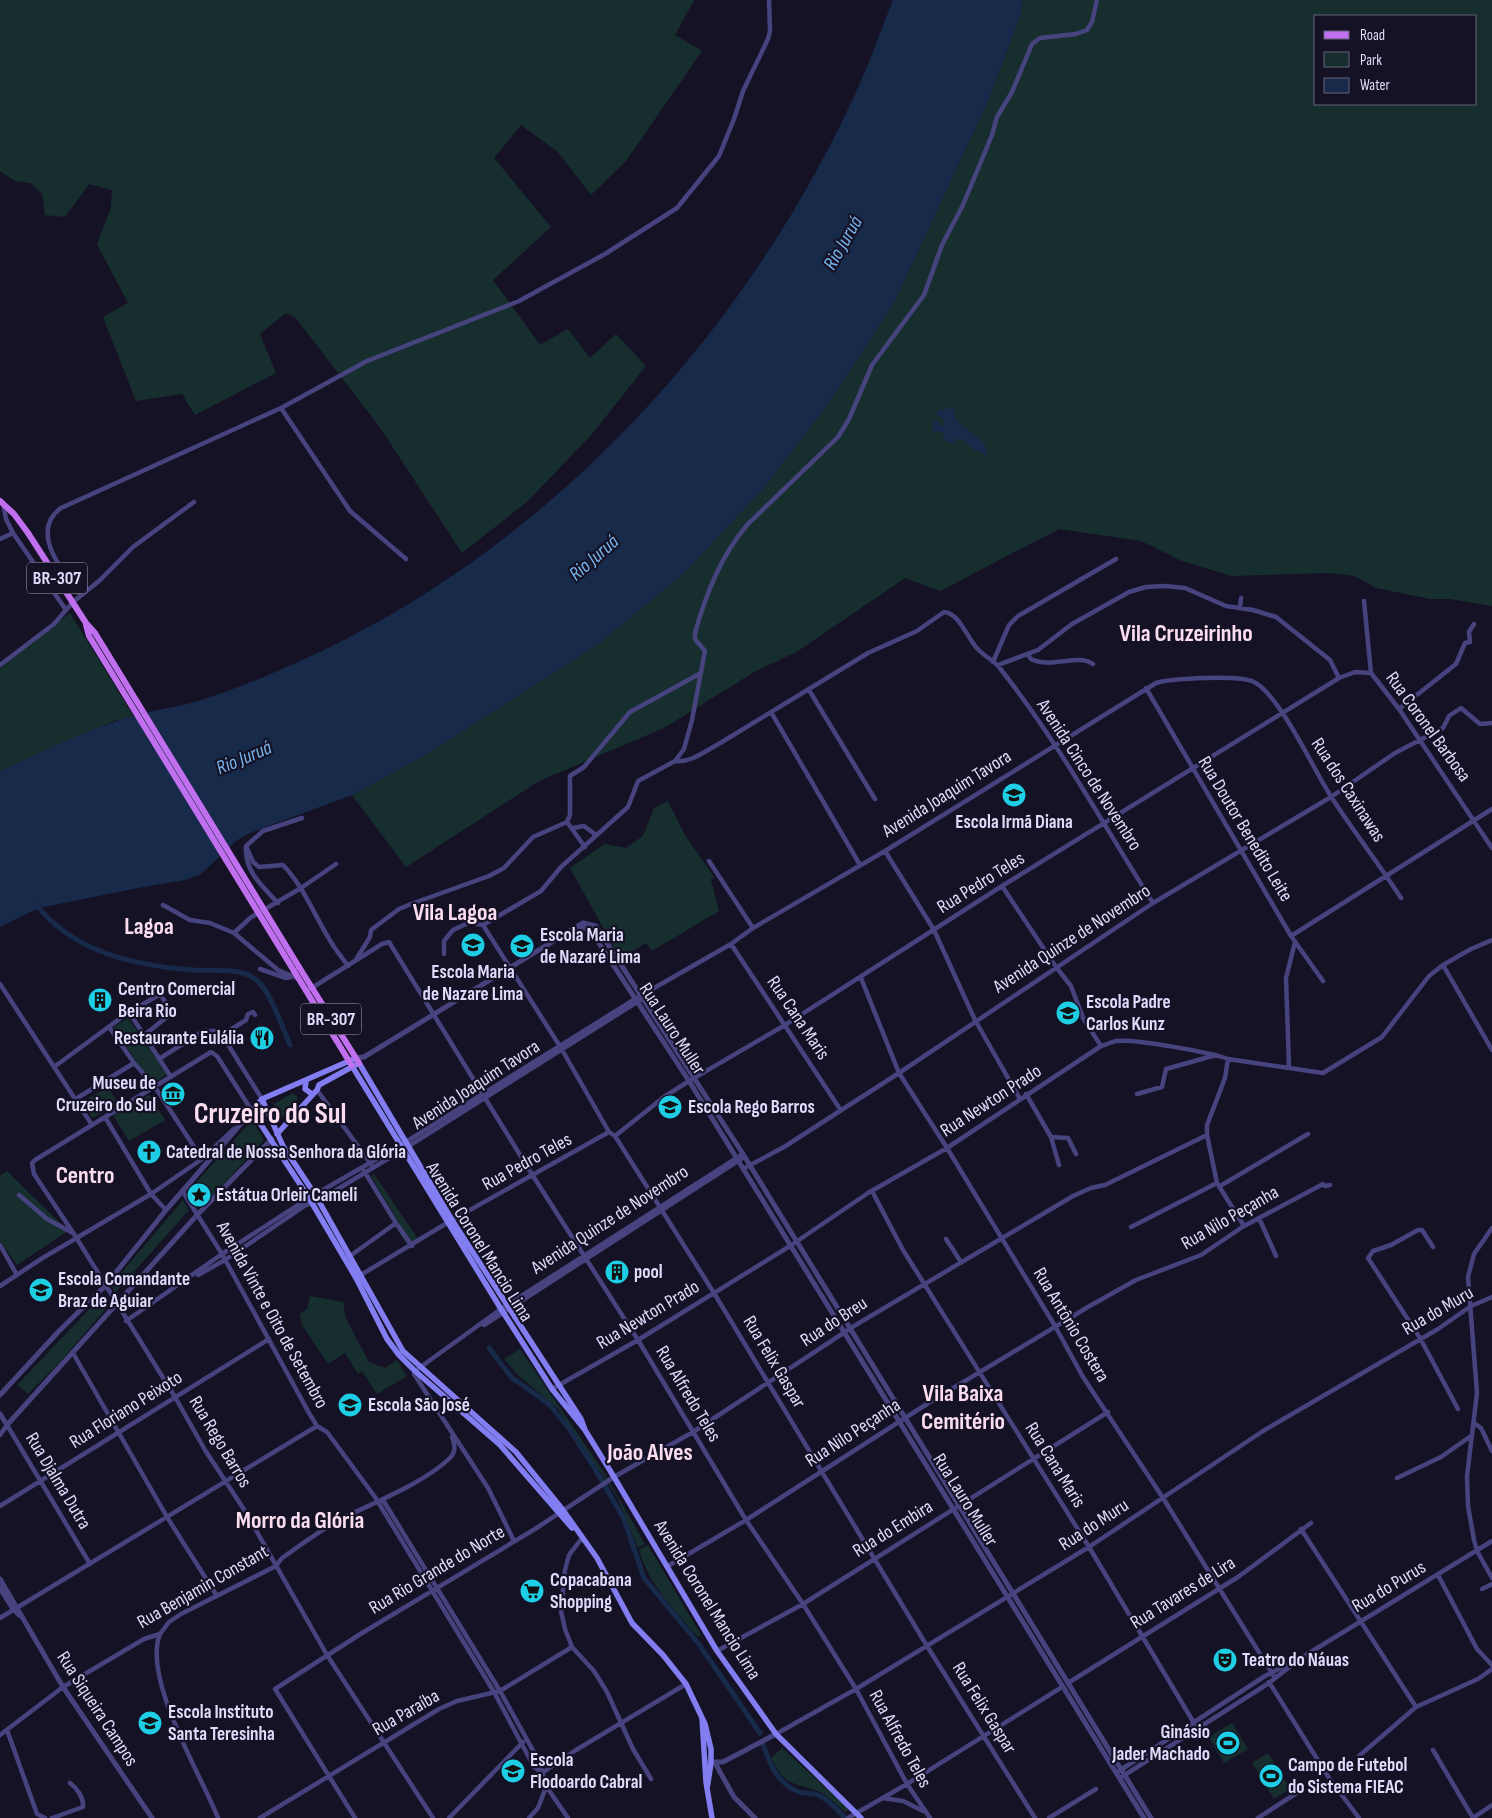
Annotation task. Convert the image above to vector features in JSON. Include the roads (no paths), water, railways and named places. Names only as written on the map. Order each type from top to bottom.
[{"type":"main road","name":"BR-307","points":[[1,502],[28,533],[86,624],[95,633],[298,974],[354,1062]]},
{"type":"main road","points":[[354,1062],[262,1099],[252,1112],[314,1200],[350,1256],[358,1277]]},
{"type":"main road","points":[[272,1139],[316,1090],[354,1062]]},
{"type":"main road","name":"Avenida Coronel Mancio Lima","points":[[354,1062],[552,1389],[584,1430],[614,1477],[717,1651],[776,1734],[858,1816]]},
{"type":"main road","points":[[308,1080],[314,1079],[316,1090]]},
{"type":"main road","points":[[308,1080],[305,1089],[316,1090]]},
{"type":"main road","points":[[262,1099],[283,1146],[358,1277],[416,1371],[476,1421],[509,1445],[597,1558],[632,1623],[663,1655],[686,1684],[706,1729],[711,1761],[707,1789],[712,1818]]},
{"type":"main road","name":"Avenida Coronel Mancio Lima","points":[[505,1309],[559,1385],[581,1419],[584,1430]]},
{"type":"street","points":[[80,595],[54,558],[48,540],[49,522],[53,514],[60,508],[281,408],[367,360],[528,296],[605,254],[677,208],[719,156],[743,91],[768,39],[769,0]]},
{"type":"street","points":[[444,954],[444,941],[453,930],[468,923],[483,925],[541,891],[561,867],[628,807],[638,781],[675,761],[688,738],[705,651],[696,638],[695,633],[713,581],[737,536],[766,505],[826,450],[845,428],[872,365],[928,286],[942,245],[963,205],[992,135],[997,117],[1015,86],[1032,44],[1040,38],[1076,34],[1087,30],[1092,22],[1097,0]]},
{"type":"street","points":[[281,408],[350,511],[406,559]]},
{"type":"street","points":[[1,502],[6,520],[13,533],[66,610]]},
{"type":"street","points":[[0,665],[54,624],[80,595],[99,581],[133,546],[194,502]]},
{"type":"street","points":[[0,539],[13,533]]},
{"type":"street","points":[[995,664],[1009,625],[1018,616],[1116,559]]},
{"type":"street","points":[[995,664],[1028,655],[1072,624],[1129,592],[1146,587],[1184,588],[1216,602],[1253,610],[1282,620],[1330,660],[1338,678]]},
{"type":"street","points":[[1240,598],[1240,608]]},
{"type":"street","points":[[1364,601],[1371,674]]},
{"type":"street","name":"Avenida Cinco de Novembro","points":[[809,690],[868,653],[917,631],[944,612],[954,616],[978,650],[995,664],[1054,744],[1153,903]]},
{"type":"street","points":[[1399,709],[1456,664],[1465,643],[1470,642],[1469,632],[1474,624]]},
{"type":"street","points":[[1028,655],[1031,659],[1042,663],[1082,660],[1093,664]]},
{"type":"street","name":"Rua Pedro Teles","points":[[615,1136],[664,1097],[689,1081],[861,978],[1002,886],[1338,678],[1355,672],[1371,674]]},
{"type":"street","points":[[309,990],[356,960],[370,937],[372,930],[399,909],[428,896],[489,876],[504,868],[530,839],[565,823],[570,815],[570,776],[584,767],[630,712],[701,673]]},
{"type":"street","name":"Rua Coronel Barbosa","points":[[1371,674],[1399,709],[1492,848]]},
{"type":"street","name":"Avenida Joaquim Tavora","points":[[314,1200],[405,1146],[560,1047],[731,944],[753,928],[885,851],[1146,688],[1168,680],[1243,679],[1255,682],[1271,697]]},
{"type":"street","name":"Rua Doutor Benedito Leite","points":[[1146,688],[1191,768],[1242,850],[1291,936],[1323,981]]},
{"type":"street","points":[[675,761],[683,762],[693,758],[809,690],[874,798]]},
{"type":"street","name":"Rua dos Caxinawas","points":[[1271,697],[1331,798],[1401,898]]},
{"type":"street","name":"Avenida Quinze de Novembro","points":[[743,1169],[784,1147],[840,1109],[899,1073],[1153,903],[1331,798],[1395,753],[1443,728],[1449,716],[1462,708],[1480,724],[1492,723]]},
{"type":"street","points":[[771,712],[860,865]]},
{"type":"street","points":[[1291,936],[1492,809]]},
{"type":"street","points":[[278,903],[260,884],[246,862],[246,846],[263,831],[302,818]]},
{"type":"street","points":[[565,823],[573,828],[585,846]]},
{"type":"street","points":[[573,828],[584,826],[596,835]]},
{"type":"street","points":[[246,846],[253,862],[259,867],[283,865],[301,888],[329,940],[348,966]]},
{"type":"street","points":[[885,851],[934,930],[976,1020],[1020,1099]]},
{"type":"street","points":[[709,861],[753,928]]},
{"type":"street","points":[[234,933],[250,918],[278,903],[336,864]]},
{"type":"street","points":[[1002,886],[1056,968],[1071,986],[1083,1018],[1101,1046]]},
{"type":"street","points":[[163,905],[190,920],[210,923],[234,933],[272,966],[298,974]]},
{"type":"street","name":"Rua Lauro Muller","points":[[574,929],[583,923],[596,926],[695,1078],[795,1241],[820,1288]]},
{"type":"street","name":"Rua Felix Gaspar","points":[[483,925],[560,1047],[610,1132],[615,1136],[714,1293],[876,1558],[927,1646],[1035,1818]]},
{"type":"street","name":"Rua Lauro Muller","points":[[574,929],[586,928],[591,931],[689,1081],[790,1246],[820,1288],[905,1419],[1062,1687],[1152,1818]]},
{"type":"street","points":[[354,1062],[435,1015],[574,929]]},
{"type":"street","name":"Rua Newton Prado","points":[[552,1389],[638,1340],[790,1246],[872,1191],[947,1148],[1101,1046],[1115,1041],[1124,1041],[1217,1055],[1228,1059],[1289,1066],[1323,1073],[1373,1044],[1389,1030],[1429,976],[1453,958],[1492,940]]},
{"type":"street","name":"Rua Alfredo Teles","points":[[356,960],[386,941],[391,944],[533,1176],[638,1340],[746,1520],[803,1604],[856,1689],[908,1784],[930,1818]]},
{"type":"street","points":[[1289,1066],[1286,978],[1295,942]]},
{"type":"street","name":"Rua Cana Maris","points":[[731,944],[840,1109]]},
{"type":"street","points":[[1443,965],[1492,1050]]},
{"type":"street","points":[[260,969],[286,978],[298,974]]},
{"type":"street","name":"Rua Antônio Costera","points":[[861,978],[899,1073],[1055,1326],[1083,1378],[1108,1412],[1275,1678]]},
{"type":"street","points":[[0,984],[92,1126],[208,1053],[214,1053],[217,1056],[252,1112],[202,1159],[151,1194],[75,1236],[0,1286]]},
{"type":"street","points":[[54,1067],[129,1012],[155,995],[161,996],[172,1013],[144,1036]]},
{"type":"street","points":[[129,1012],[170,1077]]},
{"type":"street","points":[[222,1036],[246,1020],[249,1013],[253,1012],[255,1015]]},
{"type":"street","points":[[110,1027],[134,1063],[150,1084],[155,1087],[202,1159]]},
{"type":"street","points":[[159,1059],[202,1031],[216,1031],[222,1036],[262,1099]]},
{"type":"street","points":[[1137,1094],[1162,1088],[1166,1070],[1217,1055]]},
{"type":"street","points":[[1228,1059],[1224,1078],[1208,1125],[1208,1135],[1211,1161],[1218,1184],[1244,1226]]},
{"type":"street","points":[[74,1100],[134,1063]]},
{"type":"street","points":[[316,1090],[371,1165]]},
{"type":"street","points":[[1026,1094],[1051,1137],[1059,1165]]},
{"type":"street","points":[[105,1118],[151,1194],[166,1210]]},
{"type":"street","points":[[0,1395],[59,1330],[105,1286],[166,1210],[242,1122]]},
{"type":"street","name":"Rua Rego Barros","points":[[92,1126],[35,1160],[32,1163],[34,1174],[75,1236],[116,1305],[175,1397],[328,1655],[433,1818]]},
{"type":"street","name":"Rua Pedro Teles","points":[[358,1277],[412,1246],[450,1221],[610,1132]]},
{"type":"street","points":[[1131,1227],[1218,1184],[1308,1134]]},
{"type":"street","name":"Rua do Breu","points":[[614,1477],[694,1432],[847,1331],[1073,1196],[1091,1188],[1105,1185],[1208,1135]]},
{"type":"street","points":[[1051,1137],[1068,1138],[1076,1154]]},
{"type":"street","points":[[0,1435],[198,1214],[272,1139]]},
{"type":"street","name":"Avenida Quinze de Novembro","points":[[416,1371],[505,1309],[743,1156]]},
{"type":"street","points":[[363,1170],[412,1246]]},
{"type":"street","name":"Rua Nilo Peçanha","points":[[668,1566],[746,1520],[899,1422],[1055,1326],[1136,1280],[1201,1255],[1244,1226],[1318,1186],[1322,1184],[1325,1186],[1330,1185]]},
{"type":"street","name":"Rua Cana Maris","points":[[872,1191],[903,1250],[1089,1547],[1197,1728]]},
{"type":"street","name":"Avenida Vinte e Oito de Setembro","points":[[183,1192],[222,1254],[317,1426],[326,1432],[376,1499],[432,1591],[500,1691],[523,1741]]},
{"type":"street","points":[[19,1195],[47,1219],[75,1236]]},
{"type":"street","points":[[126,1321],[179,1286],[222,1254],[314,1200]]},
{"type":"street","points":[[179,1286],[225,1260],[314,1200]]},
{"type":"street","points":[[1259,1218],[1276,1256]]},
{"type":"street","points":[[350,1256],[396,1223]]},
{"type":"street","points":[[1492,1228],[1478,1246],[1471,1262],[1469,1288],[1477,1383],[1474,1422],[1470,1436],[1467,1488],[1468,1506],[1477,1551],[1492,1578]]},
{"type":"street","points":[[1433,1247],[1422,1230],[1418,1230],[1392,1245],[1373,1251],[1368,1258],[1420,1338],[1458,1409]]},
{"type":"street","points":[[946,1239],[961,1262]]},
{"type":"street","points":[[0,1245],[18,1275]]},
{"type":"street","name":"Rua do Muru","points":[[711,1761],[776,1734],[856,1689],[1089,1547],[1263,1431],[1438,1329],[1472,1306],[1492,1297]]},
{"type":"street","name":"Rua Lauro Muller","points":[[847,1331],[899,1422],[956,1508]]},
{"type":"street","name":"Rua Floriano Peixoto","points":[[0,1506],[269,1339]]},
{"type":"street","points":[[73,1353],[167,1517],[217,1596]]},
{"type":"street","points":[[416,1371],[449,1429],[488,1488],[514,1541]]},
{"type":"street","name":"Rua do Embira","points":[[717,1651],[803,1604],[1108,1412]]},
{"type":"street","name":"Rua Djalma Dutra","points":[[0,1414],[90,1564]]},
{"type":"street","points":[[1474,1422],[1485,1434],[1492,1451]]},
{"type":"street","points":[[0,1618],[317,1426]]},
{"type":"street","name":"Rua Benjamin Constant","points":[[0,1734],[63,1687],[144,1639],[160,1634],[169,1622],[181,1614],[276,1566],[282,1558],[341,1519],[376,1499],[384,1500],[451,1458],[455,1447],[449,1429]]},
{"type":"street","points":[[1397,1478],[1441,1457],[1470,1436]]},
{"type":"street","name":"Rua Rio Grande do Norte","points":[[329,1777],[275,1689],[602,1487],[614,1477]]},
{"type":"street","name":"Avenida Vinte e Oito de Setembro","points":[[384,1500],[437,1588],[460,1633],[523,1741],[540,1763],[546,1786],[568,1818]]},
{"type":"street","name":"Rua Tavares de Lira","points":[[1068,1683],[1251,1569],[1311,1523]]},
{"type":"street","points":[[1301,1529],[1416,1707]]},
{"type":"street","points":[[582,1538],[569,1555],[562,1590],[561,1611],[565,1629],[572,1646],[594,1671],[613,1703],[633,1748],[651,1778]]},
{"type":"street","name":"Rua do Purus","points":[[1120,1774],[1194,1722],[1265,1676],[1301,1658],[1362,1622],[1492,1541]]},
{"type":"street","points":[[1438,1576],[1477,1649],[1492,1665]]},
{"type":"street","name":"Rua Siqueira Campos","points":[[0,1579],[19,1615],[63,1687],[152,1818]]},
{"type":"street","points":[[1482,1589],[1492,1584]]},
{"type":"street","name":"Rua Siqueira Campos","points":[[0,1588],[15,1608]]},
{"type":"street","name":"Rua Lauro Muller","points":[[1009,1595],[1068,1683],[1144,1818]]},
{"type":"street","points":[[160,1634],[156,1649],[157,1662],[170,1713],[206,1787],[218,1818]]},
{"type":"street","name":"Rua Paraíba","points":[[260,1818],[384,1742],[457,1701],[500,1691],[572,1646]]},
{"type":"street","name":"Rua do Purus","points":[[1120,1774],[1269,1683],[1301,1658]]},
{"type":"street","points":[[1359,1756],[1416,1707],[1478,1679],[1492,1669]]},
{"type":"street","points":[[1265,1676],[1329,1778],[1359,1818]]},
{"type":"street","points":[[542,1773],[621,1722],[686,1684]]},
{"type":"street","points":[[848,1818],[858,1816],[880,1798],[908,1784],[1062,1687]]},
{"type":"street","points":[[7,1730],[37,1814],[45,1818]]},
{"type":"street","points":[[449,1818],[523,1741]]},
{"type":"street","points":[[1433,1750],[1473,1818],[1492,1805]]},
{"type":"street","points":[[711,1761],[734,1797],[756,1818]]},
{"type":"street","points":[[329,1777],[355,1818]]},
{"type":"street","points":[[52,1818],[83,1807],[84,1802],[70,1783]]},
{"type":"street","points":[[529,1818],[544,1798],[546,1786]]},
{"type":"street","points":[[1049,1818],[1096,1789]]},
{"type":"street","points":[[1258,1818],[1303,1789]]},
{"type":"street","points":[[880,1798],[902,1801],[925,1812]]},
{"type":"water","name":"Rio Juruá","points":[[893,0],[1023,0],[1020,16],[989,99],[894,303],[826,407],[762,490],[684,573],[597,645],[424,756],[352,795],[250,833],[236,841],[201,874],[185,880],[39,908],[0,927],[0,771],[99,727],[134,716],[198,701],[254,681],[346,639],[430,591],[508,535],[582,472],[650,404],[713,329],[769,250],[818,167],[861,81]]},
{"type":"water","points":[[954,407],[955,419],[984,443],[988,456],[973,449],[961,439],[955,439],[954,443],[947,442],[942,436],[943,432],[932,431],[933,422],[937,421],[941,426],[946,425],[943,419],[937,415],[937,411]]},
{"type":"waterway","points":[[35,903],[50,920],[67,933],[105,953],[126,960],[169,968],[230,971],[248,975],[256,980],[267,993],[290,1045]]},
{"type":"waterway","points":[[489,1348],[512,1378],[548,1403],[568,1427],[624,1519],[644,1578],[698,1643],[760,1733]]},
{"type":"waterway","points":[[763,1744],[772,1766],[780,1779],[792,1789],[822,1797],[833,1805],[845,1818]]},
{"type":"place","name":"Escola Irmã Diana","points":[[1014,795]]},
{"type":"place","name":"Escola Maria de Nazare Lima","points":[[473,945]]},
{"type":"place","name":"Escola Maria de Nazaré Lima","points":[[522,946]]},
{"type":"place","name":"Centro Comercial Beira Rio","points":[[100,1000]]},
{"type":"place","name":"Escola Padre Carlos Kunz","points":[[1068,1013]]},
{"type":"place","name":"Restaurante Eulália","points":[[262,1038]]},
{"type":"place","name":"Museu de Cruzeiro do Sul","points":[[173,1094]]},
{"type":"place","name":"Escola Rego Barros","points":[[670,1107]]},
{"type":"place","name":"Catedral de Nossa Senhora da Glória","points":[[149,1152]]},
{"type":"place","name":"Estátua Orleir Cameli","points":[[199,1195]]},
{"type":"place","name":"pool","points":[[617,1272]]},
{"type":"place","name":"Escola Comandante Braz de Aguiar","points":[[41,1290]]},
{"type":"place","name":"Escola São José","points":[[350,1405]]},
{"type":"place","name":"Copacabana Shopping","points":[[532,1591]]},
{"type":"place","name":"Teatro do Náuas","points":[[1225,1660]]},
{"type":"place","name":"Escola Instituto Santa Teresinha","points":[[150,1723]]},
{"type":"place","name":"Ginásio Jader Machado","points":[[1228,1743]]},
{"type":"place","name":"Escola Flodoardo Cabral","points":[[513,1771]]},
{"type":"place","name":"Campo de Futebol do Sistema FIEAC","points":[[1271,1776]]},
{"type":"district","name":"Vila Cruzeirinho","points":[[1186,633]]},
{"type":"district","name":"Vila Lagoa","points":[[455,912]]},
{"type":"district","name":"Lagoa","points":[[149,926]]},
{"type":"district","name":"Cruzeiro do Sul","points":[[270,1114]]},
{"type":"district","name":"Centro","points":[[85,1175]]},
{"type":"district","name":"Vila Baixa Cemitério","points":[[963,1407]]},
{"type":"district","name":"João Alves","points":[[650,1452]]},
{"type":"district","name":"Morro da Glória","points":[[300,1520]]}]
